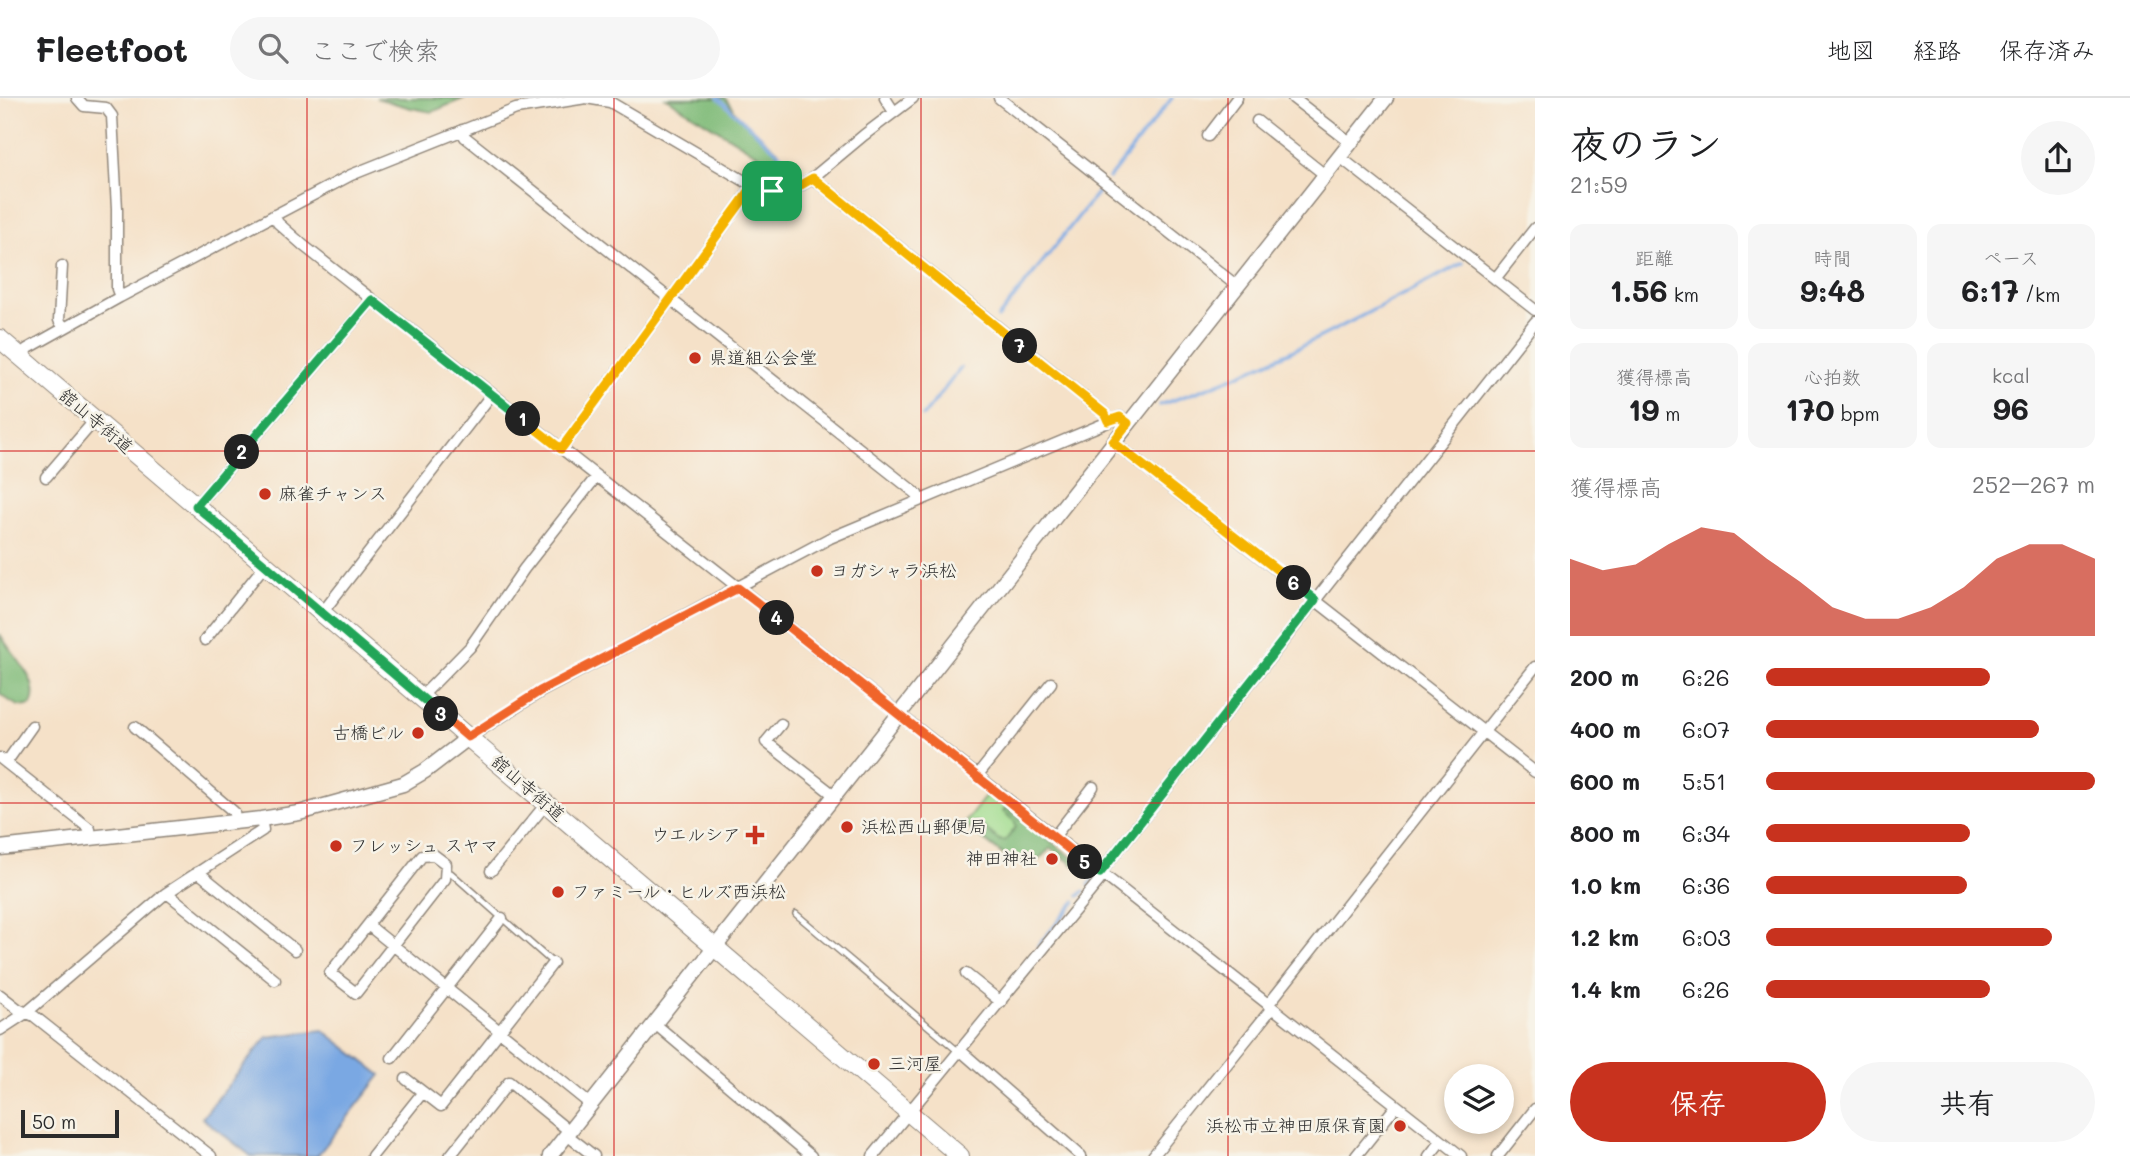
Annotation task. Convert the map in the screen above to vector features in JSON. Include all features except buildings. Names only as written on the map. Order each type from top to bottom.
[{"type":"main road","name":"舘山寺街道","points":[[0,339],[960,1156]]},
{"type":"street","points":[[77,98],[84,106],[106,108],[112,116],[117,209],[117,289],[120,297]]},
{"type":"street","points":[[885,98],[894,112]]},
{"type":"street","points":[[21,356],[27,349],[120,297],[344,178],[530,105],[598,99],[610,102],[753,186],[782,192],[802,186],[913,98]]},
{"type":"street","points":[[999,98],[1237,286]]},
{"type":"street","points":[[1208,135],[1237,98]]},
{"type":"street","points":[[1293,98],[1350,143]]},
{"type":"street","points":[[550,1156],[1386,98]]},
{"type":"street","points":[[1257,121],[1325,175]]},
{"type":"street","points":[[462,130],[465,137],[917,494],[919,499]]},
{"type":"street","points":[[1340,157],[1535,310]]},
{"type":"street","points":[[813,178],[1105,414],[1108,421]]},
{"type":"street","points":[[561,449],[753,186]]},
{"type":"street","points":[[274,215],[278,223],[304,246],[372,300],[1461,1156]]},
{"type":"street","points":[[1495,279],[1535,228]]},
{"type":"street","points":[[62,266],[59,320],[64,328]]},
{"type":"street","points":[[196,506],[372,300]]},
{"type":"street","points":[[873,1156],[1001,1002],[1535,322]]},
{"type":"street","points":[[322,613],[492,394]]},
{"type":"street","points":[[0,848],[299,813],[403,783],[425,771],[468,737],[540,691],[830,538],[1108,421],[1120,417],[1128,423]]},
{"type":"street","points":[[46,477],[95,420]]},
{"type":"street","points":[[1113,442],[1535,772]]},
{"type":"street","points":[[421,697],[470,648],[524,569],[596,477]]},
{"type":"street","points":[[205,640],[265,565]]},
{"type":"street","points":[[1153,1156],[1535,667]]},
{"type":"street","points":[[977,776],[1051,683]]},
{"type":"street","points":[[781,724],[766,742],[834,795]]},
{"type":"street","points":[[32,726],[3,760],[90,829],[91,838]]},
{"type":"street","points":[[135,727],[233,812],[235,822]]},
{"type":"street","points":[[1054,837],[1093,788]]},
{"type":"street","points":[[491,871],[546,804]]},
{"type":"street","points":[[0,1030],[26,1013],[167,893],[262,830],[261,819]]},
{"type":"street","points":[[435,855],[446,864],[445,873],[445,879],[356,992],[330,973],[422,856],[435,855]]},
{"type":"street","points":[[198,872],[295,950]]},
{"type":"street","points":[[167,893],[275,980]]},
{"type":"street","points":[[392,1058],[502,918]]},
{"type":"street","points":[[368,925],[590,1104]]},
{"type":"street","points":[[406,1079],[441,1106],[553,963]]},
{"type":"street","points":[[966,974],[1001,1002]]},
{"type":"street","points":[[0,995],[211,1156]]},
{"type":"street","points":[[654,1023],[811,1156]]},
{"type":"street","points":[[960,1052],[1081,1156]]},
{"type":"street","points":[[450,1156],[509,1082],[594,1156]]},
{"type":"street","points":[[372,1156],[423,1092]]},
{"type":"street","points":[[1356,1156],[1396,1106]]},
{"type":"street","points":[[1498,1156],[1535,1110]]},
{"type":"street","points":[[1429,1156],[1441,1141]]},
{"type":"lane","points":[[445,873],[451,873],[553,963]]},
{"type":"lane","points":[[796,914],[960,1052]]},
{"type":"green space","points":[[376,98],[465,98],[432,112]]},
{"type":"green space","points":[[666,98],[725,98],[739,117],[778,151],[777,158],[765,159]]},
{"type":"green space","points":[[0,634],[24,668],[33,687],[31,705],[18,706],[0,694]]},
{"type":"green space","points":[[989,792],[1031,825],[1005,856],[964,824]]},
{"type":"green space","points":[[1006,807],[1078,862],[1079,866],[1075,866],[1051,848],[1032,865],[1005,856],[971,830],[971,823],[977,822],[999,840],[1005,841],[1016,827],[1015,822],[1003,811]]},
{"type":"water","points":[[323,1030],[381,1075],[317,1156],[251,1156],[202,1118],[267,1037]]},
{"type":"waterway","points":[[718,98],[793,166]]},
{"type":"waterway","points":[[1109,178],[1172,98]]},
{"type":"waterway","points":[[998,318],[1102,187]]},
{"type":"waterway","points":[[1159,405],[1276,358],[1463,263]]},
{"type":"waterway","points":[[923,416],[961,368]]},
{"type":"waterway","points":[[1089,885],[1093,879]]},
{"type":"waterway","points":[[1079,896],[1084,891]]},
{"type":"waterway","points":[[1038,946],[1075,902]]},
{"type":"place","name":"県道組公会堂","points":[[695,358]]},
{"type":"place","name":"麻雀チャンス","points":[[265,494]]},
{"type":"place","name":"ヨガシャラ浜松","points":[[817,571]]},
{"type":"place","name":"古橋ビル","points":[[418,733]]},
{"type":"place","name":"浜松西山郵便局","points":[[847,827]]},
{"type":"place","name":"ウエルシア","points":[[755,835]]},
{"type":"place","name":"フレッシュ スヤマ","points":[[336,846]]},
{"type":"place","name":"神田神社","points":[[1052,859]]},
{"type":"place","name":"ファミール・ヒルズ西浜松","points":[[558,892]]},
{"type":"place","name":"三河屋","points":[[874,1064]]},
{"type":"place","name":"浜松市立神田原保育園","points":[[1400,1126]]},
{"type":"route","points":[[813,178],[1105,414],[1108,421],[1120,417],[1128,423],[1113,442],[1315,600],[1100,873],[738,588],[540,691],[468,737],[196,506],[372,300],[561,449],[753,186],[772,191],[792,190],[813,178]]}]
